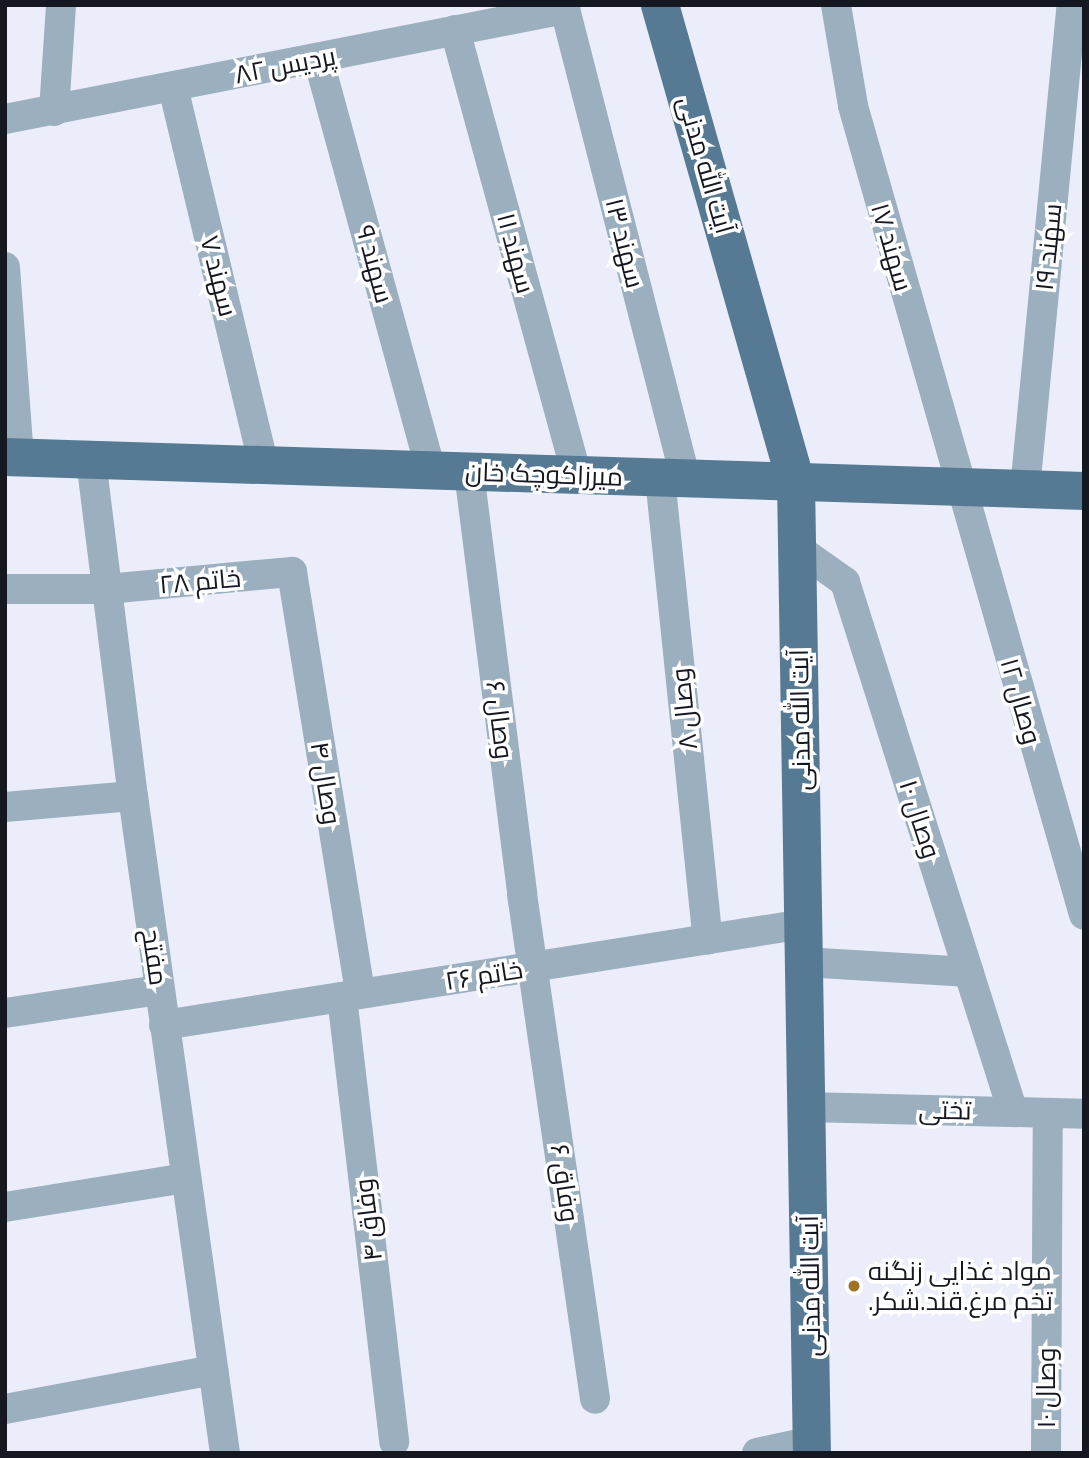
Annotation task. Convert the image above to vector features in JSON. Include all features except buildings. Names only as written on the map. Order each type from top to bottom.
[{"type":"main road","name":"آیت الله مدنی","points":[[660,5],[796,482],[812,1447]]},
{"type":"main road","name":"میرزاکوچک خان","points":[[12,457],[959,486],[1025,489],[1081,498]]},
{"type":"street","points":[[54,111],[61,5]]},
{"type":"street","name":"سهند ۱۷","points":[[836,5],[853,106],[959,486]]},
{"type":"street","name":"سهند ۱۹","points":[[1025,489],[1072,5]]},
{"type":"street","name":"پردیس ۸۲","points":[[5,119],[565,9]]},
{"type":"street","name":"سهند ۱۳","points":[[565,9],[672,478]]},
{"type":"street","name":"سهند ۱۱","points":[[456,30],[577,475]]},
{"type":"street","name":"سهند ۹","points":[[318,58],[431,471]]},
{"type":"street","name":"سهند ۷","points":[[173,87],[264,466]]},
{"type":"street","points":[[5,267],[12,457]]},
{"type":"street","name":"مفتح","points":[[91,460],[159,990],[225,1453]]},
{"type":"street","name":"وصال ۶","points":[[469,472],[522,894],[536,967]]},
{"type":"street","name":"وصال ۸","points":[[672,478],[708,940]]},
{"type":"street","name":"وصال ۱۲","points":[[959,486],[1084,915]]},
{"type":"street","name":"وصال ۱۰","points":[[797,548],[845,582],[1013,1112]]},
{"type":"street","name":"خاتم ۲۸","points":[[5,589],[107,589],[292,572]]},
{"type":"street","name":"وصال ۴","points":[[292,572],[351,995]]},
{"type":"street","points":[[5,807],[133,796]]},
{"type":"street","name":"خاتم ۲۶","points":[[164,1025],[804,924]]},
{"type":"street","points":[[804,962],[968,972]]},
{"type":"street","name":"وفاق ۶","points":[[536,967],[595,1399]]},
{"type":"street","points":[[5,1013],[159,990]]},
{"type":"street","name":"وفاق ۴","points":[[351,995],[394,1442]]},
{"type":"street","name":"تختی","points":[[807,1107],[1084,1114]]},
{"type":"street","name":"وصال ۱۰","points":[[1045,1453],[1048,1113]]},
{"type":"street","points":[[5,1207],[186,1178]]},
{"type":"street","points":[[5,1409],[213,1370]]},
{"type":"street","points":[[757,1453],[812,1447]]},
{"type":"place","name":"مواد غذایی زنگنه .تخم مرغ.قند.شکر","points":[[854,1286]]}]
